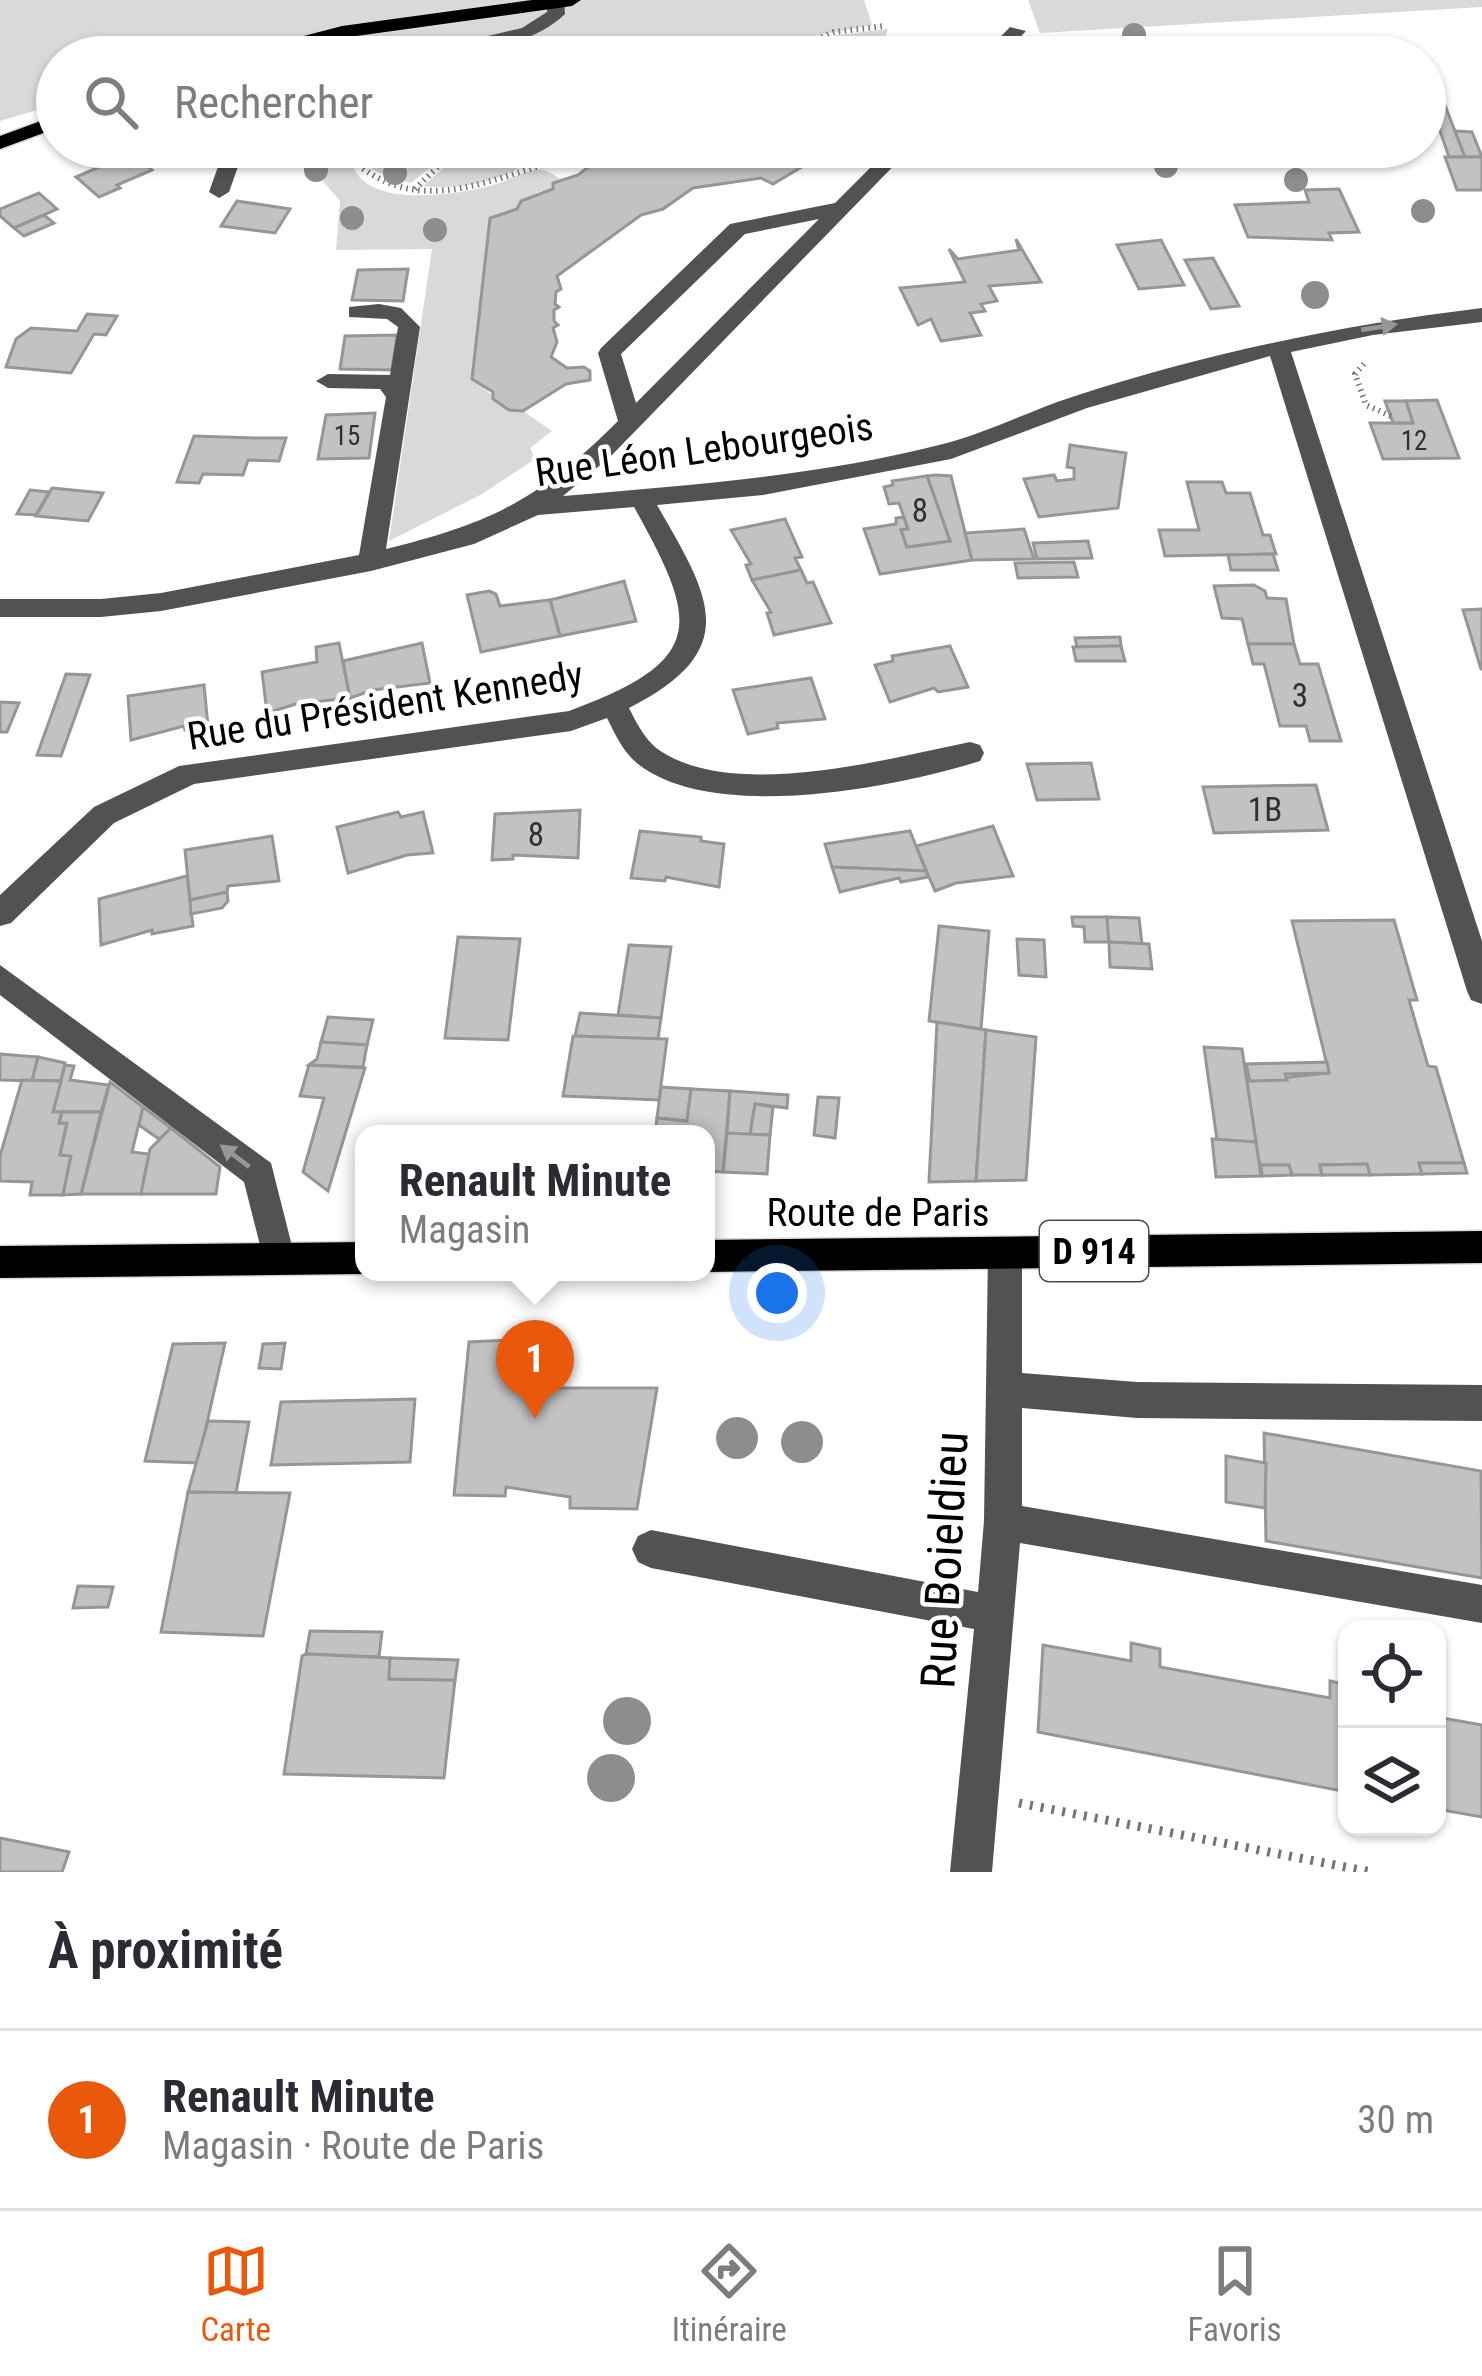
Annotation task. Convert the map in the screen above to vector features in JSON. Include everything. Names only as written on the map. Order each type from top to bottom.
[{"type":"main road","points":[[325,36],[564,1]]},
{"type":"main road","points":[[0,143],[36,130]]},
{"type":"main road","name":"Route de Paris","points":[[715,1256],[1482,1247]]},
{"type":"main road","points":[[0,1262],[355,1258]]},
{"type":"street","points":[[509,36],[528,32],[556,14],[564,1]]},
{"type":"street","points":[[1012,36],[1017,31]]},
{"type":"street","points":[[219,192],[228,168]]},
{"type":"street","points":[[534,507],[566,485],[881,168]]},
{"type":"street","points":[[630,422],[609,353],[738,229],[841,208]]},
{"type":"street","points":[[357,312],[378,310],[405,318],[409,327],[371,562]]},
{"type":"street","name":"Rue Léon Lebourgeois","points":[[0,608],[101,608],[161,602],[371,562],[465,538],[534,507],[763,487],[951,451],[1168,374],[1396,324],[1482,315]]},
{"type":"street","points":[[1279,349],[1482,991]]},
{"type":"street","points":[[328,381],[387,382],[398,397]]},
{"type":"street","name":"Rue du Président Kennedy","points":[[0,914],[104,815],[189,774],[571,722],[615,706],[673,663],[697,622],[694,600],[643,501]]},
{"type":"street","name":"Rue du Président Kennedy","points":[[615,706],[628,735],[652,760],[713,780],[831,780],[970,753]]},
{"type":"street","points":[[0,978],[259,1174],[278,1258]]},
{"type":"street","name":"Rue Boieldieu","points":[[971,1872],[1003,1522],[1005,1253]]},
{"type":"street","points":[[1004,1389],[1137,1400],[1482,1403]]},
{"type":"street","points":[[1003,1522],[1482,1604]]},
{"type":"street","points":[[651,1549],[995,1614]]},
{"type":"path","points":[[825,36],[884,26]]},
{"type":"path","points":[[361,168],[414,190],[473,187],[531,168]]},
{"type":"path","points":[[414,190],[437,168]]},
{"type":"path","points":[[1376,358],[1360,365],[1355,374],[1369,409],[1391,416]]},
{"type":"path","points":[[978,1795],[1371,1872]]},
{"type":"shaded area","points":[[0,0],[864,0],[872,25],[815,36],[36,36],[36,110],[0,121]]},
{"type":"shaded area","points":[[1028,0],[1482,0],[1482,7],[1040,33]]},
{"type":"shaded area","points":[[888,29],[886,36],[838,35]]},
{"type":"shaded area","points":[[311,168],[354,168],[365,182],[404,195],[472,190],[534,170],[560,179],[553,189],[490,218],[472,378],[508,409],[523,411],[552,431],[530,448],[535,459],[482,494],[389,541],[432,249],[336,250],[340,201]]},
{"type":"shaded area","points":[[372,168],[430,168],[411,183]]},
{"type":"shaded area","points":[[443,168],[519,168],[488,181],[423,186]]},
{"type":"building","points":[[1446,108],[1465,157],[1449,157],[1446,148]]},
{"type":"building","points":[[1455,131],[1472,132],[1482,157],[1465,157]]},
{"type":"building","points":[[1446,157],[1482,157],[1482,190],[1457,190]]},
{"type":"building","points":[[97,168],[152,170],[99,197],[76,177]]},
{"type":"building","points":[[587,168],[800,168],[773,184],[761,178],[693,188],[663,209],[641,215],[557,276],[561,289],[556,292],[559,307],[554,310],[554,321],[558,325],[553,328],[557,342],[551,357],[567,368],[584,367],[590,371],[590,380],[566,384],[523,411],[509,410],[472,379],[490,218],[553,189],[553,183]]},
{"type":"building","points":[[1339,189],[1359,232],[1329,233],[1332,240],[1248,237],[1235,205],[1309,202],[1305,190]]},
{"type":"building","points":[[39,193],[57,209],[14,228],[0,216],[0,209]]},
{"type":"building","points":[[237,201],[290,209],[275,233],[221,226]]},
{"type":"building","points":[[44,215],[54,223],[24,236],[14,228]]},
{"type":"building","points":[[1016,239],[1041,282],[989,286],[997,301],[981,304],[985,311],[970,313],[981,335],[941,341],[931,319],[918,325],[900,288],[965,282],[949,249],[958,259],[1019,250]]},
{"type":"building","points":[[1161,240],[1184,285],[1139,289],[1117,245]]},
{"type":"building","points":[[1213,258],[1239,306],[1211,309],[1185,260]]},
{"type":"building","points":[[408,269],[403,301],[352,300],[358,270]]},
{"type":"building","points":[[87,314],[117,316],[106,335],[94,334],[71,373],[6,367],[16,339],[31,328],[77,331]]},
{"type":"building","points":[[397,335],[392,370],[340,369],[345,336]]},
{"type":"building","points":[[1437,400],[1459,458],[1383,459],[1370,423],[1413,423],[1406,401]]},
{"type":"building","points":[[1385,401],[1406,401],[1413,423],[1393,423]]},
{"type":"building","points":[[375,413],[369,458],[318,459],[326,415]]},
{"type":"building","points":[[194,436],[286,438],[279,461],[248,460],[243,475],[203,474],[199,483],[177,482]]},
{"type":"building","points":[[1070,445],[1126,453],[1118,508],[1039,517],[1024,479],[1054,475],[1057,481],[1074,479],[1074,468],[1067,467]]},
{"type":"building","points":[[927,476],[951,476],[972,560],[880,574],[864,529],[896,524],[896,518],[904,517],[908,529],[901,530],[907,547],[950,541]]},
{"type":"building","points":[[927,476],[950,541],[907,547],[901,530],[908,529],[899,503],[889,504],[884,487],[893,485],[892,481]]},
{"type":"building","points":[[1187,482],[1222,482],[1226,493],[1250,493],[1263,535],[1270,535],[1276,554],[1165,556],[1159,530],[1199,530]]},
{"type":"building","points":[[52,488],[103,493],[88,521],[36,516]]},
{"type":"building","points":[[30,490],[49,492],[36,515],[17,514]]},
{"type":"building","points":[[785,519],[802,557],[795,558],[801,570],[752,580],[746,565],[751,564],[731,530]]},
{"type":"building","points":[[1024,529],[1034,559],[972,560],[965,533]]},
{"type":"building","points":[[1088,541],[1092,558],[1037,559],[1033,543]]},
{"type":"building","points":[[1273,554],[1278,570],[1231,570],[1228,555]]},
{"type":"building","points":[[1074,562],[1078,577],[1018,578],[1015,563]]},
{"type":"building","points":[[801,570],[807,583],[813,582],[831,623],[774,635],[767,613],[771,612],[752,580]]},
{"type":"building","points":[[624,581],[636,621],[560,636],[550,600]]},
{"type":"building","points":[[1254,585],[1267,598],[1286,599],[1294,644],[1248,644],[1242,619],[1222,618],[1214,586]]},
{"type":"building","points":[[496,594],[500,606],[550,600],[560,636],[481,652],[467,595]]},
{"type":"building","points":[[1482,609],[1482,669],[1481,669],[1463,610]]},
{"type":"building","points":[[1120,637],[1121,646],[1077,647],[1075,638]]},
{"type":"building","points":[[339,643],[350,698],[296,704],[267,713],[262,672],[317,662],[316,647]]},
{"type":"building","points":[[422,643],[430,683],[373,690],[350,698],[343,661]]},
{"type":"building","points":[[1248,644],[1294,644],[1300,664],[1318,664],[1341,741],[1310,741],[1306,726],[1280,726],[1264,664],[1253,664]]},
{"type":"building","points":[[950,646],[968,687],[938,692],[934,688],[890,702],[875,665],[893,661],[892,656]]},
{"type":"building","points":[[1121,646],[1125,661],[1076,661],[1073,647]]},
{"type":"building","points":[[66,674],[90,675],[61,756],[37,755]]},
{"type":"building","points":[[811,678],[825,719],[777,723],[778,728],[748,734],[733,690]]},
{"type":"building","points":[[204,685],[208,726],[185,730],[184,726],[131,740],[128,696]]},
{"type":"building","points":[[0,702],[19,703],[7,732],[0,732]]},
{"type":"building","points":[[1091,763],[1099,799],[1037,800],[1027,764]]},
{"type":"building","points":[[1316,785],[1328,830],[1214,833],[1203,787]]},
{"type":"building","points":[[580,810],[578,858],[513,855],[513,859],[492,860],[495,814]]},
{"type":"building","points":[[398,812],[401,817],[423,812],[433,853],[407,855],[348,873],[337,827]]},
{"type":"building","points":[[993,826],[1013,876],[956,883],[935,891],[916,846]]},
{"type":"building","points":[[640,831],[724,844],[719,887],[666,877],[665,881],[631,878]]},
{"type":"building","points":[[910,831],[926,871],[832,867],[825,844]]},
{"type":"building","points":[[272,836],[279,881],[228,886],[227,892],[190,900],[185,850]]},
{"type":"building","points":[[832,867],[926,871],[928,877],[901,882],[899,878],[840,892]]},
{"type":"building","points":[[187,876],[193,926],[152,934],[152,930],[101,945],[99,899]]},
{"type":"building","points":[[227,892],[228,901],[222,908],[191,914],[190,900]]},
{"type":"building","points":[[1072,917],[1107,917],[1109,942],[1085,942],[1084,927],[1073,926]]},
{"type":"building","points":[[1107,917],[1139,918],[1142,944],[1109,942]]},
{"type":"building","points":[[1394,920],[1417,1000],[1409,1000],[1428,1066],[1436,1067],[1464,1163],[1419,1163],[1422,1174],[1370,1175],[1367,1164],[1320,1165],[1322,1175],[1292,1175],[1289,1165],[1261,1165],[1261,1176],[1244,1064],[1250,1081],[1329,1073],[1292,921]]},
{"type":"building","points":[[939,926],[989,931],[981,1029],[929,1021]]},
{"type":"building","points":[[458,937],[520,939],[508,1040],[445,1038]]},
{"type":"building","points":[[1017,939],[1044,940],[1046,977],[1019,975]]},
{"type":"building","points":[[1109,942],[1149,944],[1152,969],[1110,967]]},
{"type":"building","points":[[629,945],[671,947],[661,1018],[618,1015]]},
{"type":"building","points":[[580,1013],[661,1018],[658,1039],[575,1036]]},
{"type":"building","points":[[328,1017],[373,1020],[367,1045],[321,1042]]},
{"type":"building","points":[[937,1022],[986,1030],[976,1181],[929,1182]]},
{"type":"building","points":[[986,1030],[1036,1037],[1026,1180],[976,1181]]},
{"type":"building","points":[[573,1036],[667,1039],[659,1100],[563,1096]]},
{"type":"building","points":[[321,1042],[367,1045],[363,1067],[309,1065],[317,1059]]},
{"type":"building","points":[[1204,1047],[1242,1049],[1256,1142],[1217,1140]]},
{"type":"building","points":[[0,1054],[38,1057],[32,1081],[0,1080]]},
{"type":"building","points":[[38,1057],[65,1063],[61,1081],[32,1081]]},
{"type":"building","points":[[1327,1062],[1329,1073],[1250,1081],[1246,1064]]},
{"type":"building","points":[[65,1065],[74,1066],[70,1080],[109,1085],[101,1112],[53,1112]]},
{"type":"building","points":[[309,1065],[365,1068],[328,1191],[303,1172],[324,1098],[300,1096]]},
{"type":"building","points":[[22,1080],[61,1081],[53,1112],[62,1112],[59,1123],[67,1123],[60,1155],[71,1156],[63,1195],[30,1195],[32,1182],[0,1181],[0,1156]]},
{"type":"building","points":[[110,1082],[143,1107],[132,1152],[149,1154],[141,1194],[81,1194]]},
{"type":"building","points":[[661,1087],[691,1089],[687,1121],[657,1118]]},
{"type":"building","points":[[691,1089],[730,1091],[723,1172],[715,1172],[715,1125],[656,1125],[657,1118],[687,1121]]},
{"type":"building","points":[[730,1091],[788,1095],[787,1108],[755,1104],[750,1135],[727,1133]]},
{"type":"building","points":[[818,1097],[839,1098],[835,1138],[814,1135]]},
{"type":"building","points":[[755,1104],[773,1107],[770,1135],[750,1135]]},
{"type":"building","points":[[143,1107],[171,1128],[159,1139],[139,1125]]},
{"type":"building","points":[[62,1112],[101,1112],[81,1194],[63,1195],[71,1156],[60,1155],[67,1123],[59,1123]]},
{"type":"building","points":[[171,1128],[220,1167],[216,1194],[141,1194],[150,1149]]},
{"type":"building","points":[[727,1133],[770,1135],[767,1174],[723,1172]]},
{"type":"building","points":[[1212,1139],[1256,1142],[1261,1176],[1216,1177]]},
{"type":"building","points":[[1419,1163],[1464,1163],[1467,1173],[1422,1174]]},
{"type":"building","points":[[1367,1164],[1370,1175],[1322,1175],[1320,1165]]},
{"type":"building","points":[[1261,1165],[1289,1165],[1292,1175],[1262,1176]]},
{"type":"building","points":[[511,1340],[535,1388],[657,1388],[637,1509],[570,1508],[570,1497],[506,1487],[505,1496],[454,1495],[469,1342]]},
{"type":"building","points":[[225,1343],[198,1463],[145,1461],[173,1344]]},
{"type":"building","points":[[285,1343],[281,1369],[259,1368],[263,1344]]},
{"type":"building","points":[[415,1399],[410,1462],[271,1465],[281,1402]]},
{"type":"building","points":[[208,1421],[249,1422],[236,1493],[188,1492]]},
{"type":"building","points":[[1264,1433],[1481,1471],[1482,1578],[1266,1541]]},
{"type":"building","points":[[1226,1456],[1266,1463],[1265,1508],[1226,1502]]},
{"type":"building","points":[[188,1492],[290,1493],[263,1636],[161,1632]]},
{"type":"building","points":[[78,1586],[113,1587],[108,1607],[73,1608]]},
{"type":"building","points":[[310,1631],[382,1632],[379,1657],[306,1654]]},
{"type":"building","points":[[1131,1643],[1160,1649],[1160,1667],[1330,1698],[1330,1681],[1338,1683],[1338,1790],[1038,1732],[1043,1645],[1131,1661]]},
{"type":"building","points":[[306,1654],[390,1658],[389,1679],[455,1680],[444,1778],[284,1774]]},
{"type":"building","points":[[390,1658],[458,1660],[455,1680],[389,1679]]},
{"type":"building","points":[[1446,1719],[1482,1725],[1482,1817],[1446,1811]]},
{"type":"building","points":[[0,1838],[69,1852],[62,1872],[0,1872]]},
{"type":"place","name":"Renault Minute","points":[[535,1419]]}]
